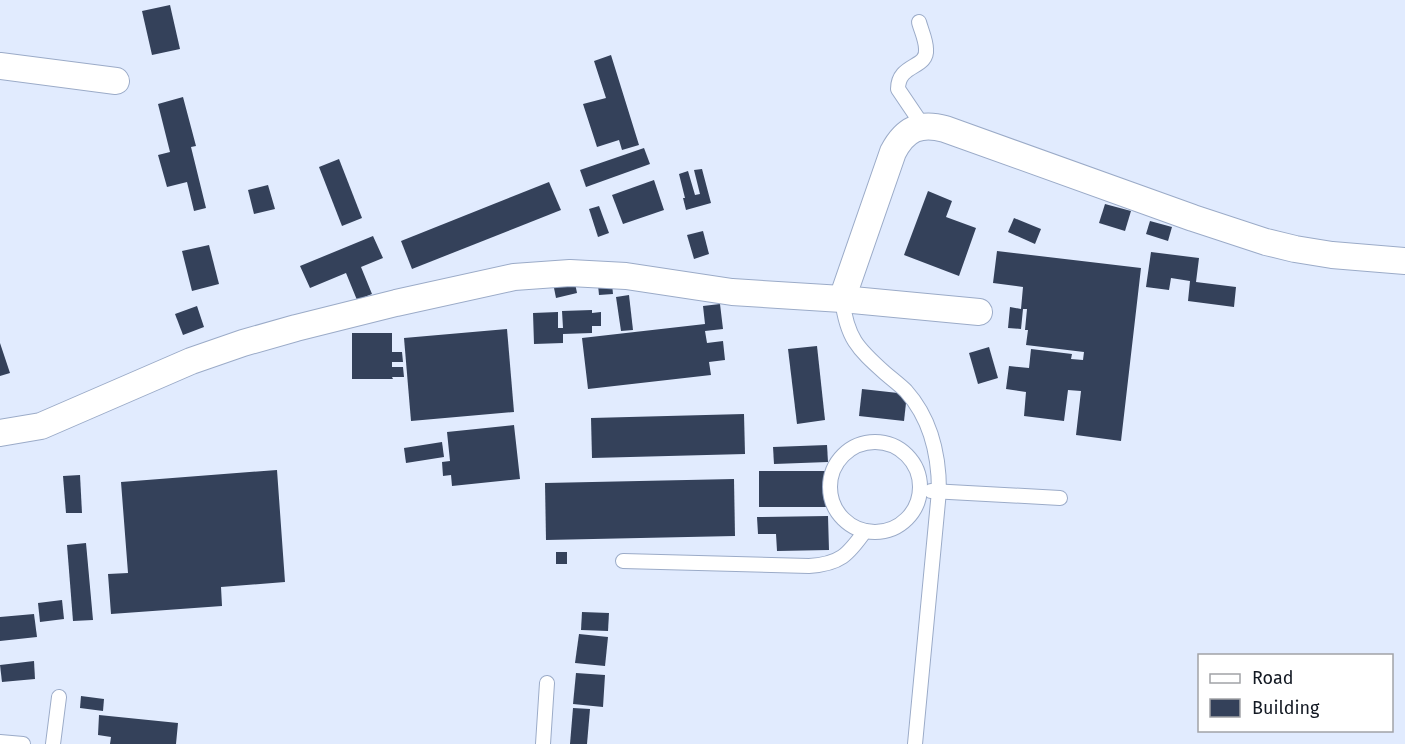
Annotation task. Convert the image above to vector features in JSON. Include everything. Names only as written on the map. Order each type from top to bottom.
[{"type":"street","points":[[0,66],[116,81]]},
{"type":"street","points":[[842,299],[893,152],[904,135],[922,126],[945,129],[1266,242],[1332,255],[1405,261]]},
{"type":"street","points":[[0,433],[41,426],[191,361],[243,343],[396,303],[514,277],[570,273],[626,276],[732,292],[842,299],[979,312]]},
{"type":"lane","points":[[919,22],[927,50],[922,62],[901,75],[898,88],[922,126]]},
{"type":"lane","points":[[842,299],[850,335],[861,350],[906,390],[923,417],[936,451],[939,491],[915,744]]},
{"type":"lane","points":[[885,443],[907,455],[919,477],[920,490],[911,514],[902,523],[878,532],[865,531],[853,526],[843,518],[831,496],[830,483],[839,460],[848,451],[859,444],[885,443]]},
{"type":"lane","points":[[920,490],[1060,498]]},
{"type":"lane","points":[[623,561],[826,565],[841,558],[854,547],[865,531]]},
{"type":"lane","points":[[543,744],[547,683]]},
{"type":"lane","points":[[53,744],[59,697]]},
{"type":"lane","points":[[0,742],[22,744]]},
{"type":"building","points":[[170,5],[180,49],[152,55],[142,11]]},
{"type":"building","points":[[611,55],[639,145],[622,150],[619,140],[597,147],[583,104],[606,98],[594,61]]},
{"type":"building","points":[[183,97],[196,146],[191,147],[206,208],[194,211],[187,182],[167,187],[158,155],[170,152],[158,104]]},
{"type":"building","points":[[644,148],[650,164],[586,187],[580,170]]},
{"type":"building","points":[[339,159],[362,218],[342,226],[319,167]]},
{"type":"building","points":[[702,169],[711,203],[686,210],[679,174],[688,171],[695,195],[700,194],[694,170]]},
{"type":"building","points":[[654,180],[664,210],[623,224],[612,195]]},
{"type":"building","points":[[549,182],[561,210],[412,269],[401,241]]},
{"type":"building","points":[[268,185],[275,209],[254,214],[248,190]]},
{"type":"building","points":[[928,191],[952,201],[946,217],[976,228],[959,276],[904,255]]},
{"type":"building","points":[[1105,204],[1131,211],[1125,231],[1099,223]]},
{"type":"building","points":[[599,206],[609,233],[598,237],[589,209]]},
{"type":"building","points":[[1014,218],[1041,229],[1035,244],[1008,232]]},
{"type":"building","points":[[1150,221],[1172,227],[1168,241],[1146,234]]},
{"type":"building","points":[[703,231],[709,254],[694,259],[687,235]]},
{"type":"building","points":[[373,236],[383,258],[361,267],[372,294],[357,300],[346,273],[310,288],[300,266]]},
{"type":"building","points":[[209,245],[219,284],[192,291],[182,251]]},
{"type":"building","points":[[997,251],[1141,268],[1121,441],[1076,435],[1081,391],[1068,390],[1064,421],[1024,416],[1026,392],[1006,389],[1009,366],[1029,368],[1031,349],[1072,354],[1071,359],[1083,360],[1084,352],[1026,345],[1027,309],[1023,309],[1021,329],[1008,328],[1010,307],[1021,309],[1023,287],[993,283]]},
{"type":"building","points":[[1151,252],[1199,258],[1196,282],[1236,287],[1234,307],[1188,301],[1190,281],[1171,278],[1169,290],[1146,287]]},
{"type":"building","points":[[575,283],[577,293],[556,298],[554,288]]},
{"type":"building","points":[[612,284],[613,294],[599,295],[598,285]]},
{"type":"building","points":[[629,295],[633,330],[621,331],[616,297]]},
{"type":"building","points":[[720,304],[723,329],[705,331],[707,343],[723,341],[725,360],[709,362],[711,375],[588,389],[582,338],[705,324],[703,306]]},
{"type":"building","points":[[197,306],[204,327],[183,335],[175,314]]},
{"type":"building","points":[[592,310],[592,313],[601,312],[601,326],[592,326],[592,333],[563,334],[563,343],[534,344],[533,313],[558,312],[558,328],[563,328],[562,311]]},
{"type":"building","points":[[507,329],[514,412],[411,421],[404,338]]},
{"type":"building","points":[[352,333],[392,333],[392,352],[402,352],[403,362],[392,362],[392,367],[403,367],[404,377],[352,379]]},
{"type":"building","points":[[0,343],[10,373],[0,376]]},
{"type":"building","points":[[817,346],[825,420],[797,424],[788,349]]},
{"type":"building","points":[[989,347],[998,378],[978,384],[969,353]]},
{"type":"building","points":[[862,389],[907,394],[904,421],[859,416]]},
{"type":"building","points":[[744,414],[745,454],[592,458],[591,418]]},
{"type":"building","points":[[514,425],[520,479],[452,486],[451,475],[443,476],[442,462],[450,461],[447,432]]},
{"type":"building","points":[[442,442],[444,457],[406,463],[404,448]]},
{"type":"building","points":[[827,445],[828,462],[774,464],[773,447]]},
{"type":"building","points":[[277,470],[285,582],[221,587],[222,606],[111,614],[108,574],[128,573],[121,482]]},
{"type":"building","points":[[759,471],[830,471],[830,507],[759,507]]},
{"type":"building","points":[[80,475],[82,513],[66,513],[63,476]]},
{"type":"building","points":[[734,479],[735,536],[546,540],[545,483]]},
{"type":"building","points":[[828,516],[829,550],[777,551],[776,534],[758,534],[757,517]]},
{"type":"building","points":[[86,543],[93,620],[73,621],[67,545]]},
{"type":"building","points":[[556,552],[567,552],[567,564],[556,564]]},
{"type":"building","points":[[62,600],[64,619],[40,622],[38,603]]},
{"type":"building","points":[[582,612],[609,613],[608,631],[581,630]]},
{"type":"building","points":[[34,614],[37,637],[0,641],[0,617]]},
{"type":"building","points":[[579,634],[608,637],[605,666],[575,663]]},
{"type":"building","points":[[34,661],[35,679],[2,682],[0,665]]},
{"type":"building","points":[[576,673],[605,675],[603,707],[573,704]]},
{"type":"building","points":[[81,696],[104,699],[103,711],[80,708]]},
{"type":"building","points":[[573,708],[590,709],[587,744],[570,744]]},
{"type":"building","points":[[99,715],[178,723],[176,744],[110,744],[111,737],[98,735]]}]
